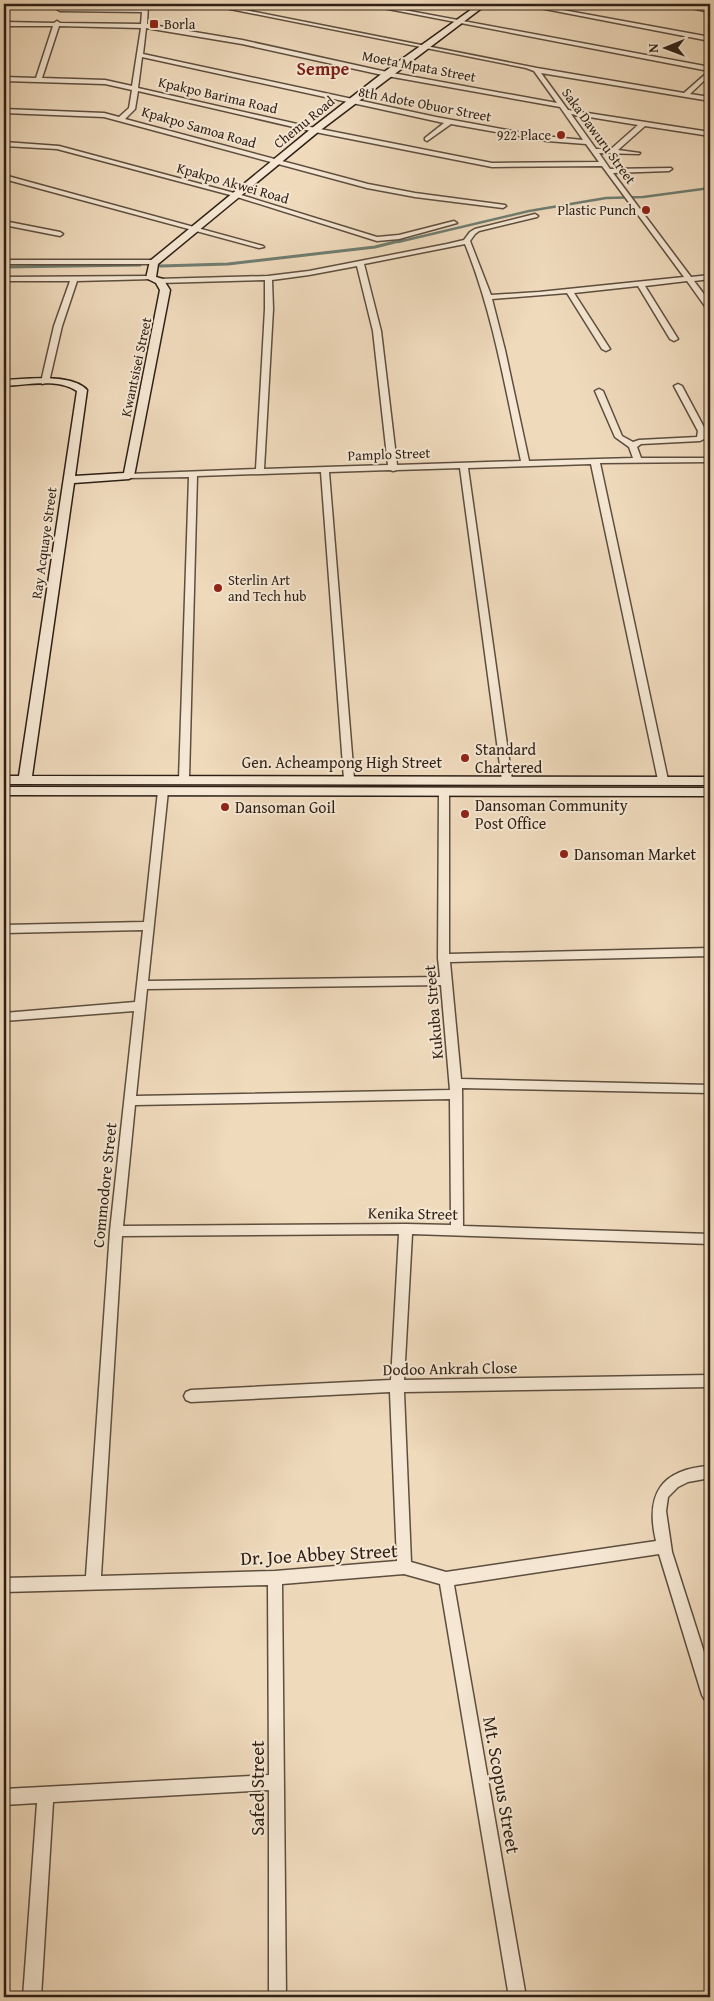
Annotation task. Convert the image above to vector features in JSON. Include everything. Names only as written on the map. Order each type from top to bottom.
[{"type":"street","points":[[208,4],[425,46],[536,70],[710,99]]},
{"type":"street","points":[[365,4],[710,70]]},
{"type":"street","name":"Chemu Road","points":[[154,271],[193,230],[315,130],[387,74],[483,4]]},
{"type":"street","points":[[522,4],[710,39]]},
{"type":"street","points":[[675,4],[710,10]]},
{"type":"street","points":[[60,9],[112,11],[144,7],[144,24],[132,109],[122,118]]},
{"type":"street","points":[[38,80],[57,23]]},
{"type":"street","name":"Moeta Mpata Street","points":[[4,24],[144,24],[207,35],[387,74],[562,106]]},
{"type":"street","name":"8th Adote Obuor Street","points":[[140,55],[449,122],[566,141],[588,142]]},
{"type":"street","name":"Saka Dawuru Street","points":[[536,70],[633,205],[710,307]]},
{"type":"street","points":[[685,95],[710,70]]},
{"type":"street","name":"Kpakpo Barima Road","points":[[4,79],[98,81],[315,130],[492,166],[604,164]]},
{"type":"street","name":"Kpakpo Samoa Road","points":[[4,111],[98,114],[122,118],[367,186],[422,196],[504,206]]},
{"type":"street","points":[[567,112],[710,134]]},
{"type":"street","points":[[427,139],[449,122]]},
{"type":"street","points":[[613,151],[644,123]]},
{"type":"street","name":"Kpakpo Akwei Road","points":[[4,144],[58,147],[236,195],[377,239],[399,237],[454,223]]},
{"type":"street","points":[[595,151],[637,154]]},
{"type":"street","points":[[609,171],[669,169]]},
{"type":"street","points":[[4,177],[261,247]]},
{"type":"street","points":[[4,262],[268,278],[360,263],[467,241],[472,233],[478,230],[535,216]]},
{"type":"street","points":[[4,223],[60,234]]},
{"type":"street","points":[[467,241],[497,335],[525,463]]},
{"type":"street","points":[[360,263],[376,331],[393,468]]},
{"type":"street","points":[[4,279],[74,279],[154,271]]},
{"type":"street","name":"Kwantsisei Street","points":[[129,476],[147,376],[164,300],[165,290],[154,271]]},
{"type":"street","points":[[486,297],[710,277]]},
{"type":"street","points":[[260,472],[269,309],[268,278]]},
{"type":"street","points":[[45,382],[58,326],[74,279]]},
{"type":"street","points":[[640,284],[674,339]]},
{"type":"street","points":[[569,291],[606,349]]},
{"type":"street","name":"Ray Acquaye Street","points":[[4,383],[45,382],[73,384],[82,390],[25,780]]},
{"type":"street","points":[[633,446],[639,442],[700,439],[702,431],[678,386]]},
{"type":"street","points":[[600,391],[619,437],[633,446],[638,460]]},
{"type":"street","name":"Pamplo Street","points":[[68,480],[129,476],[525,463],[710,460]]},
{"type":"street","points":[[595,461],[663,780]]},
{"type":"street","points":[[464,466],[507,780]]},
{"type":"street","points":[[325,471],[349,779]]},
{"type":"street","points":[[184,779],[193,474]]},
{"type":"street","name":"Gen. Acheampong High Street","points":[[4,780],[710,781]]},
{"type":"street","name":"Gen. Acheampong High Street","points":[[4,791],[710,792]]},
{"type":"street","name":"Commodore Street","points":[[93,1584],[116,1231],[163,791]]},
{"type":"street","name":"Kukuba Street","points":[[444,792],[444,958],[456,1088],[457,1230]]},
{"type":"street","points":[[4,929],[148,926]]},
{"type":"street","points":[[444,958],[710,952]]},
{"type":"street","points":[[142,985],[445,980]]},
{"type":"street","points":[[4,1017],[140,1006]]},
{"type":"street","points":[[130,1101],[456,1088],[710,1089]]},
{"type":"street","points":[[404,1567],[397,1386],[406,1229]]},
{"type":"street","name":"Kenika Street","points":[[116,1231],[406,1229],[710,1239]]},
{"type":"street","name":"Dodoo Ankrah Close","points":[[191,1396],[397,1386],[710,1381]]},
{"type":"street","points":[[710,1472],[684,1476],[668,1487],[660,1498],[659,1509],[663,1547],[710,1695]]},
{"type":"street","name":"Dr. Joe Abbey Street","points":[[4,1585],[275,1578],[404,1567],[446,1579],[663,1547]]},
{"type":"street","name":"Safed Street","points":[[275,1578],[278,1997]]},
{"type":"street","name":"Mt. Scopus Street","points":[[446,1579],[518,1997]]},
{"type":"street","points":[[4,1797],[277,1782]]},
{"type":"street","points":[[32,1997],[46,1795]]},
{"type":"waterway","points":[[398,242],[529,211],[606,198],[643,197],[710,188]]},
{"type":"waterway","points":[[160,266],[228,264],[375,247],[403,240]]},
{"type":"waterway","points":[[4,267],[140,265]]},
{"type":"place","name":"Borla","points":[[154,24]]},
{"type":"place","name":"922 Place","points":[[561,135]]},
{"type":"place","name":"Plastic Punch","points":[[646,210]]},
{"type":"place","name":"Sterlin Art and Tech hub","points":[[218,588]]},
{"type":"place","name":"Standard Chartered","points":[[465,758]]},
{"type":"place","name":"Dansoman Goil","points":[[225,807]]},
{"type":"place","name":"Dansoman Community Post Office","points":[[465,814]]},
{"type":"place","name":"Dansoman Market","points":[[564,854]]},
{"type":"district","name":"Sempe","points":[[323,68]]}]
